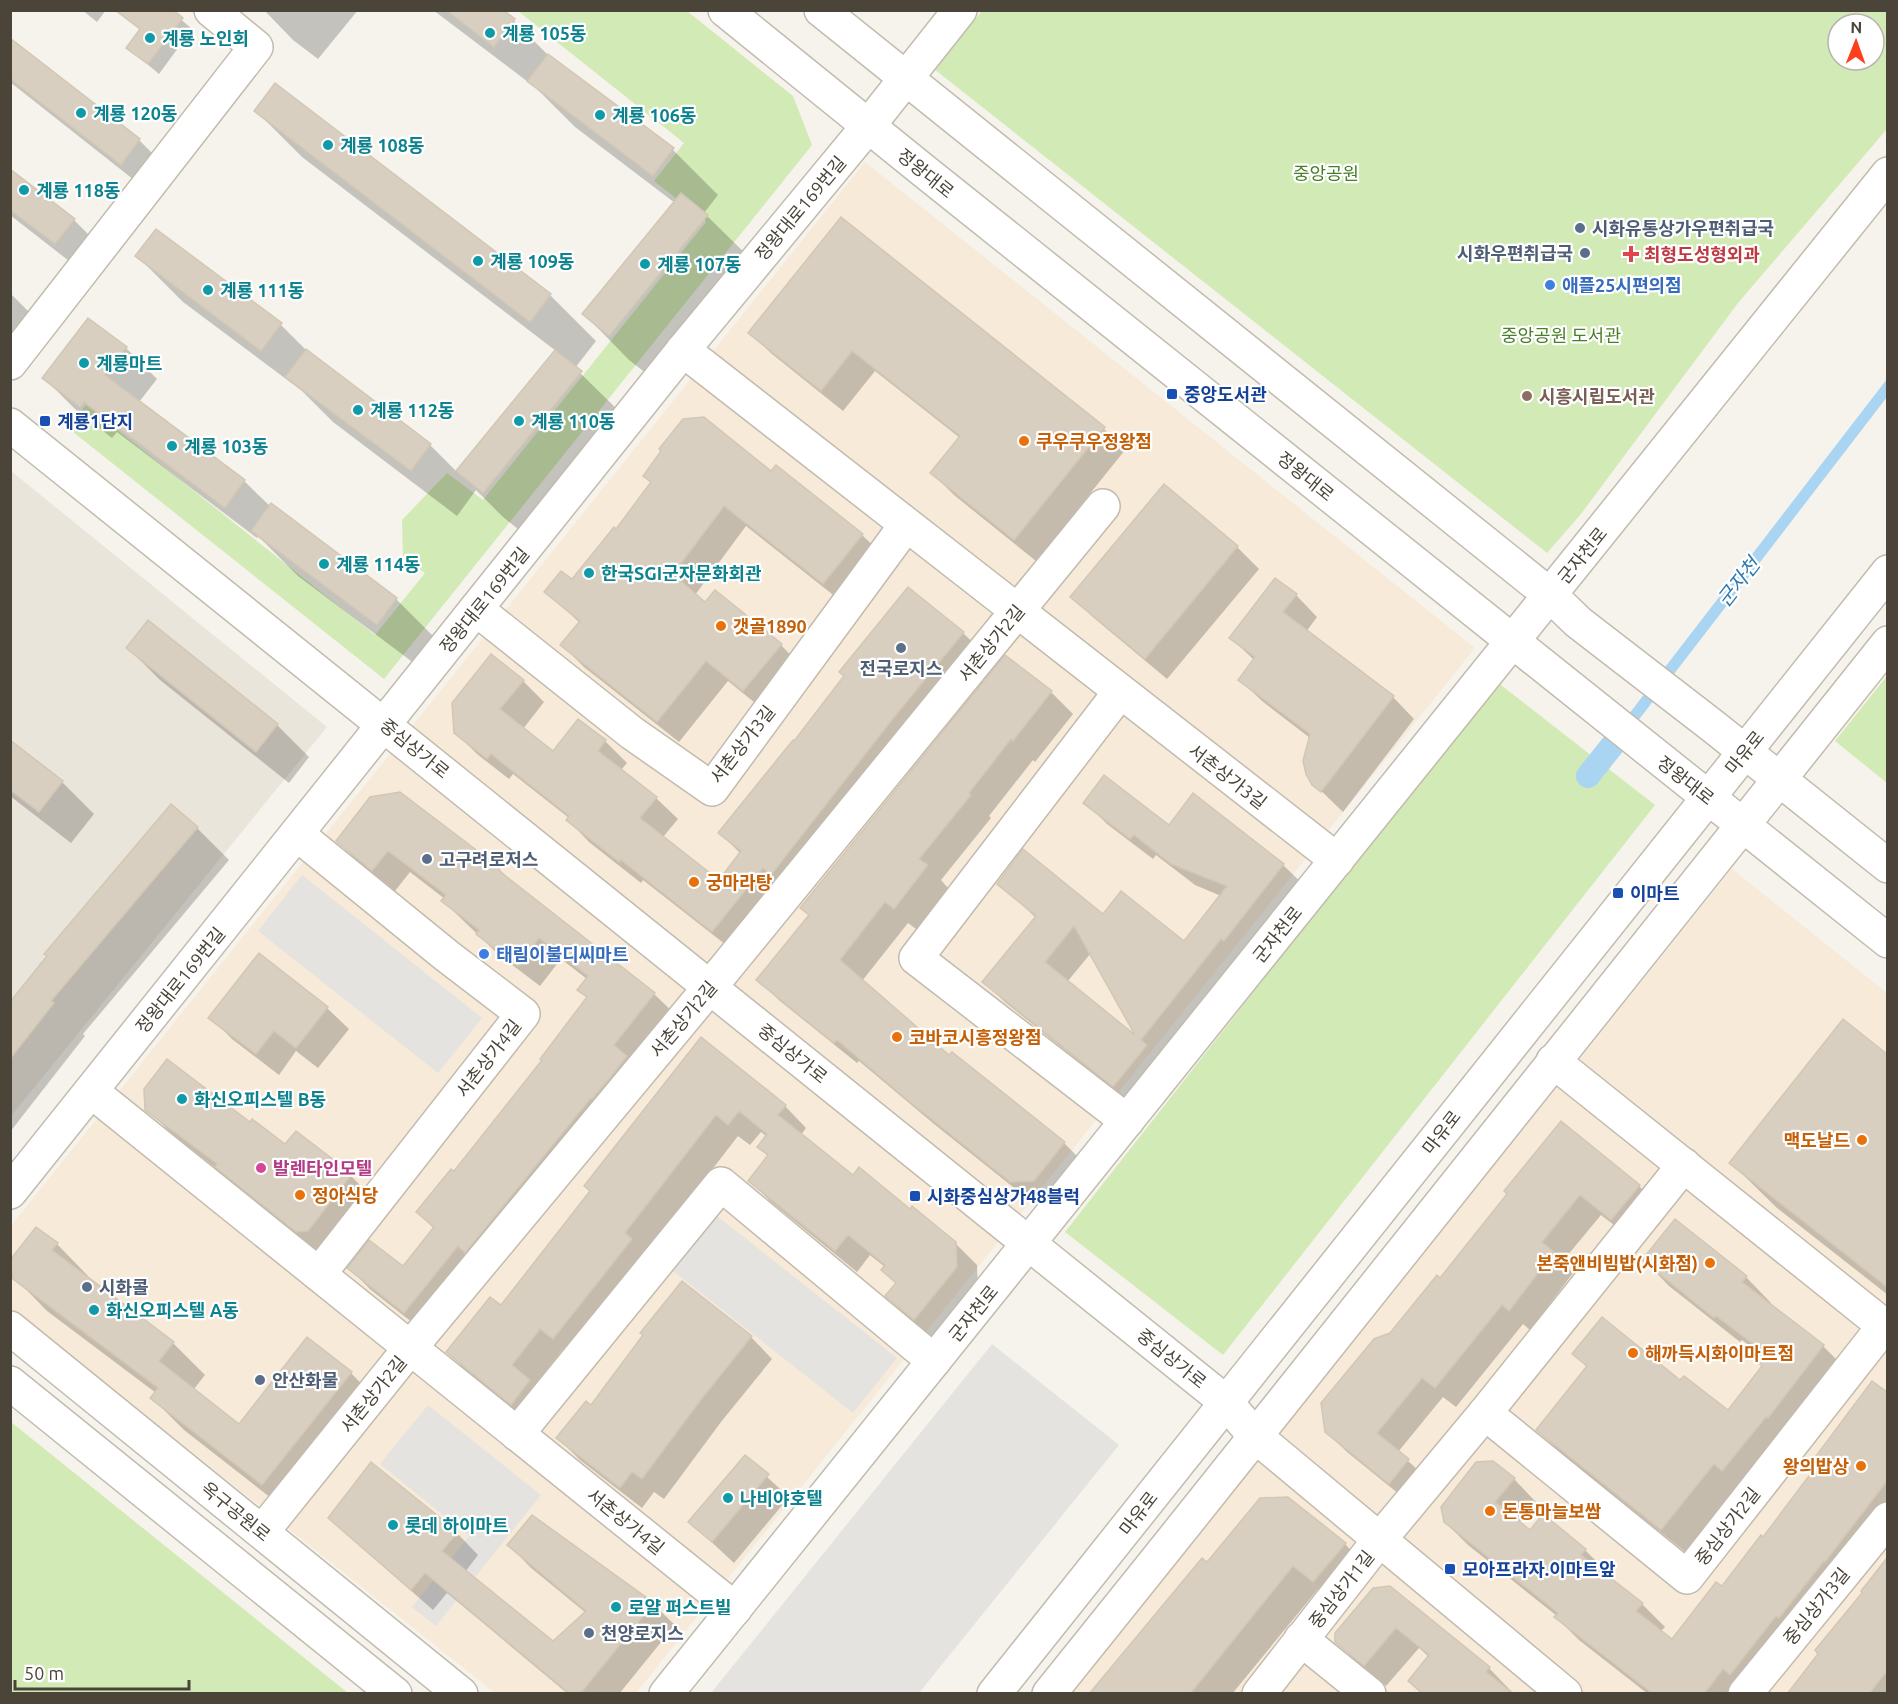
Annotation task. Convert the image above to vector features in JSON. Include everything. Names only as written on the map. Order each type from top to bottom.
[{"type":"street","points":[[10,363],[256,47],[211,10]]},
{"type":"street","name":"정왕대로","points":[[725,10],[1887,941]]},
{"type":"street","points":[[820,10],[1550,596],[1578,622],[1714,726],[1887,866]]},
{"type":"street","name":"정왕대로169번길","points":[[10,1192],[683,350],[869,125],[960,10]]},
{"type":"street","name":"군자천로","points":[[666,1694],[1887,174]]},
{"type":"street","name":"서촌상가3길","points":[[683,350],[1336,860]]},
{"type":"street","name":"중심상가로","points":[[10,425],[1226,1402],[1254,1436],[1565,1694]]},
{"type":"street","name":"서촌상가2길","points":[[262,1533],[410,1348],[710,987],[1103,506]]},
{"type":"street","name":"서촌상가3길","points":[[476,609],[632,733],[712,789],[906,525]]},
{"type":"street","name":"마유로","points":[[994,1694],[1887,572]]},
{"type":"street","points":[[1049,1694],[1887,643]]},
{"type":"street","points":[[1120,692],[916,958],[1127,1120]]},
{"type":"street","name":"서촌상가4길","points":[[297,834],[447,956],[523,1014],[319,1274]]},
{"type":"street","name":"중심상가2길","points":[[1485,1413],[1687,1577],[1886,1328],[1553,1061]]},
{"type":"street","name":"서촌상가4길","points":[[91,1091],[735,1608]]},
{"type":"street","points":[[1380,1539],[1485,1413],[1683,1165]]},
{"type":"street","points":[[517,1434],[721,1184],[934,1361]]},
{"type":"street","name":"옥구공원로","points":[[10,1328],[461,1694]]},
{"type":"street","points":[[10,1383],[395,1694]]},
{"type":"street","name":"중심상가3길","points":[[1745,1694],[1887,1519]]},
{"type":"street","name":"중심상가1길","points":[[1260,1694],[1380,1539]]},
{"type":"street","name":"중심상가1길","points":[[1301,1639],[1370,1694]]},
{"type":"shaded area","points":[[865,162],[1475,648],[636,1693],[495,1693],[11,1308],[10,1227]]},
{"type":"shaded area","points":[[11,471],[327,727],[11,1116]]},
{"type":"shaded area","points":[[1732,869],[1887,993],[1887,1693],[1070,1694]]},
{"type":"shaded area","points":[[302,875],[482,1018],[438,1073],[258,931]]},
{"type":"shaded area","points":[[717,1216],[897,1358],[853,1413],[673,1271]]},
{"type":"shaded area","points":[[992,1344],[1119,1445],[919,1693],[711,1693]]},
{"type":"shaded area","points":[[428,1405],[541,1495],[436,1626],[412,1607],[469,1536],[380,1464]]},
{"type":"green space","points":[[518,11],[687,11],[793,96],[812,145],[384,679],[68,428],[86,405],[375,635],[425,573],[403,558],[402,520],[447,473],[483,500],[706,222],[654,181],[684,143]]},
{"type":"green space","name":"중앙공원","points":[[982,11],[1887,11],[1887,129],[1738,303],[1581,514],[1547,553],[934,69]]},
{"type":"green space","points":[[1887,676],[1887,783],[1835,741]]},
{"type":"green space","points":[[1497,682],[1655,805],[1223,1355],[1065,1232]]},
{"type":"green space","points":[[11,1422],[348,1693],[11,1693]]},
{"type":"water","points":[[1887,379],[1887,397],[1604,765],[1595,758]]},
{"type":"building","name":"계룡 노인회","points":[[115,10],[173,10],[183,18],[148,64],[126,48],[140,29]]},
{"type":"building","name":"계룡 105동","points":[[446,10],[503,10],[515,19],[494,47]]},
{"type":"building","name":"계룡 120동","points":[[10,38],[140,139],[121,165],[10,79]]},
{"type":"building","name":"계룡 106동","points":[[548,54],[674,148],[653,176],[527,81]]},
{"type":"building","points":[[275,83],[551,294],[530,322],[254,111]]},
{"type":"building","name":"계룡 118동","points":[[10,169],[75,219],[55,244],[10,210]]},
{"type":"building","name":"계룡 107동","points":[[681,193],[708,215],[609,336],[582,314]]},
{"type":"building","points":[[841,217],[1105,427],[1014,540],[930,473],[960,436],[852,351],[821,391],[748,333]]},
{"type":"building","name":"계룡 111동","points":[[156,229],[282,323],[261,351],[135,256]]},
{"type":"building","points":[[88,318],[127,347],[105,375],[245,480],[225,508],[84,402],[80,407],[42,378]]},
{"type":"building","name":"계룡 112동","points":[[306,349],[431,444],[411,471],[285,377]]},
{"type":"building","name":"계룡 110동","points":[[555,350],[582,371],[483,493],[456,471]]},
{"type":"building","points":[[704,417],[771,471],[776,465],[863,534],[823,584],[724,506],[673,574],[705,602],[715,590],[782,644],[743,691],[706,661],[657,722],[560,645],[580,621],[544,592],[561,571],[572,579],[614,527],[616,529],[651,482],[643,476],[661,451],[659,449],[683,419]]},
{"type":"building","points":[[1164,484],[1238,546],[1145,659],[1070,597]]},
{"type":"building","name":"계룡 114동","points":[[271,503],[397,598],[377,625],[251,531]]},
{"type":"building","points":[[1275,578],[1297,594],[1283,612],[1394,696],[1321,792],[1312,785],[1303,761],[1310,734],[1238,680],[1255,657],[1229,638]]},
{"type":"building","points":[[908,587],[964,632],[771,875],[763,868],[712,932],[566,820],[569,816],[491,754],[487,759],[454,733],[452,703],[491,654],[524,680],[500,709],[553,751],[578,719],[606,740],[598,751],[657,797],[640,818],[719,880],[741,851],[718,833],[794,741],[844,676],[839,672]]},
{"type":"building","points":[[148,620],[278,724],[256,752],[126,648]]},
{"type":"building","points":[[1005,655],[1052,691],[1013,741],[1011,739],[969,793],[971,795],[919,859],[928,865],[894,909],[885,902],[840,960],[949,1055],[952,1052],[1065,1142],[1034,1181],[1010,1182],[837,1040],[834,1043],[756,980],[809,915],[800,908]]},
{"type":"building","points":[[10,740],[63,781],[39,812],[10,790]]},
{"type":"building","points":[[1104,775],[1169,825],[1193,793],[1284,864],[1224,941],[1221,939],[1141,1040],[1147,1045],[1113,1087],[982,982],[1036,916],[997,884],[1023,849],[1103,914],[1121,891],[1184,941],[1227,886],[1171,864],[1134,835],[1130,839],[1083,803]],"holes":[[[1074,926],[1135,1035],[1045,962]]]},
{"type":"building","points":[[400,792],[500,868],[498,870],[655,993],[614,1045],[627,1056],[609,1079],[465,1253],[458,1246],[404,1313],[347,1268],[369,1240],[403,1266],[434,1227],[416,1212],[451,1169],[454,1171],[542,1060],[540,1059],[587,997],[577,990],[588,976],[539,938],[518,966],[476,934],[479,930],[441,901],[446,895],[388,851],[372,871],[336,841],[370,797]]},
{"type":"building","points":[[171,804],[198,827],[51,1001],[54,1003],[10,1059],[10,1002],[47,956],[44,954]]},
{"type":"building","points":[[259,953],[328,1007],[296,1048],[274,1031],[256,1054],[208,1018]]},
{"type":"building","points":[[1843,1019],[1887,1054],[1887,1287],[1729,1163]]},
{"type":"building","points":[[701,1037],[786,1105],[778,1115],[853,1175],[859,1167],[910,1209],[912,1206],[956,1242],[957,1267],[914,1320],[885,1296],[896,1283],[881,1270],[885,1265],[848,1235],[835,1251],[748,1181],[768,1155],[757,1147],[767,1134],[739,1111],[728,1125],[716,1115],[625,1233],[632,1239],[553,1339],[540,1329],[512,1365],[530,1380],[511,1405],[446,1352],[490,1297],[501,1305],[590,1191],[584,1186]]},
{"type":"building","points":[[167,1059],[250,1122],[252,1119],[285,1144],[296,1131],[352,1174],[308,1231],[296,1232],[215,1167],[217,1164],[145,1110],[144,1089]]},
{"type":"building","points":[[1561,1121],[1640,1185],[1611,1220],[1580,1195],[1542,1242],[1554,1252],[1509,1311],[1502,1305],[1435,1388],[1422,1378],[1377,1433],[1409,1459],[1389,1484],[1325,1432],[1321,1403],[1374,1339],[1390,1333],[1437,1275],[1440,1278],[1507,1194],[1504,1191]]},
{"type":"building","points":[[1675,1219],[1747,1276],[1742,1282],[1824,1345],[1768,1418],[1766,1417],[1722,1471],[1714,1464],[1661,1530],[1536,1430],[1587,1366],[1572,1354],[1602,1317],[1680,1380],[1684,1376],[1728,1410],[1762,1366],[1755,1360],[1762,1351],[1716,1316],[1714,1318],[1642,1260]]},
{"type":"building","points":[[36,1227],[58,1243],[52,1250],[174,1342],[159,1361],[239,1424],[307,1337],[352,1372],[262,1485],[150,1398],[158,1388],[13,1279],[10,1260]]},
{"type":"building","points":[[682,1281],[752,1336],[642,1479],[632,1472],[620,1488],[556,1438],[586,1401],[591,1405],[643,1335],[640,1333]]},
{"type":"building","points":[[1872,1381],[1887,1392],[1887,1481],[1779,1618],[1776,1616],[1730,1675],[1723,1669],[1704,1694],[1653,1694],[1554,1617],[1558,1613],[1444,1522],[1441,1507],[1476,1462],[1493,1461],[1515,1478],[1495,1502],[1530,1530],[1543,1514],[1586,1549],[1581,1555],[1643,1603],[1636,1611],[1672,1639],[1716,1582],[1722,1586],[1761,1535],[1763,1537],[1812,1472],[1807,1468]]},
{"type":"building","name":"나비야호텔","points":[[745,1455],[769,1474],[712,1542],[688,1522]]},
{"type":"building","name":"로얄 퍼스트빌","points":[[371,1462],[458,1532],[442,1551],[553,1641],[586,1611],[507,1545],[532,1515],[654,1603],[580,1694],[570,1694],[425,1573],[411,1590],[328,1518]]},
{"type":"building","points":[[1288,1497],[1346,1543],[1313,1582],[1293,1566],[1190,1694],[1089,1694],[1202,1558],[1207,1562],[1260,1498]]},
{"type":"building","points":[[1887,1558],[1887,1671],[1869,1694],[1787,1694],[1818,1654],[1815,1650],[1862,1593],[1861,1591]]},
{"type":"building","points":[[1390,1586],[1490,1667],[1486,1672],[1514,1694],[1423,1694],[1408,1681],[1429,1655],[1396,1628],[1364,1666],[1335,1642],[1335,1633],[1373,1588]]},
{"type":"waterway","name":"군자천","points":[[1588,776],[1619,737]]},
{"type":"place","name":"계룡 105동","points":[[490,33]]},
{"type":"place","name":"계룡 노인회","points":[[150,38]]},
{"type":"place","name":"계룡 120동","points":[[81,113]]},
{"type":"place","name":"계룡 106동","points":[[600,115]]},
{"type":"place","name":"계룡 108동","points":[[328,145]]},
{"type":"place","name":"계룡 118동","points":[[24,190]]},
{"type":"place","name":"시화유통상가우편취급국","points":[[1580,228]]},
{"type":"place","name":"시화우편취급국","points":[[1585,253]]},
{"type":"place","name":"최형도성형외과","points":[[1631,254]]},
{"type":"place","name":"계룡 109동","points":[[478,261]]},
{"type":"place","name":"계룡 107동","points":[[645,264]]},
{"type":"place","name":"애플25시편의점","points":[[1550,285]]},
{"type":"place","name":"계룡 111동","points":[[208,290]]},
{"type":"place","name":"계룡마트","points":[[84,363]]},
{"type":"place","name":"중앙도서관","points":[[1172,394]]},
{"type":"place","name":"시흥시립도서관","points":[[1527,396]]},
{"type":"place","name":"계룡 112동","points":[[358,410]]},
{"type":"place","name":"계룡1단지","points":[[45,421]]},
{"type":"place","name":"계룡 110동","points":[[519,421]]},
{"type":"place","name":"쿠우쿠우정왕점","points":[[1024,441]]},
{"type":"place","name":"계룡 103동","points":[[172,446]]},
{"type":"place","name":"계룡 114동","points":[[324,564]]},
{"type":"place","name":"한국SGI군자문화회관","points":[[589,573]]},
{"type":"place","name":"갯골1890","points":[[721,626]]},
{"type":"place","name":"전국로지스","points":[[901,648]]},
{"type":"place","name":"고구려로저스","points":[[427,859]]},
{"type":"place","name":"궁마라탕","points":[[694,882]]},
{"type":"place","name":"이마트","points":[[1618,893]]},
{"type":"place","name":"태림이불디씨마트","points":[[484,954]]},
{"type":"place","name":"코바코시흥정왕점","points":[[897,1037]]},
{"type":"place","name":"화신오피스텔 B동","points":[[182,1099]]},
{"type":"place","name":"맥도날드","points":[[1862,1140]]},
{"type":"place","name":"발렌타인모텔","points":[[261,1168]]},
{"type":"place","name":"정아식당","points":[[300,1195]]},
{"type":"place","name":"시화중심상가48블럭","points":[[915,1196]]},
{"type":"place","name":"본죽앤비빔밥(시화점)","points":[[1710,1263]]},
{"type":"place","name":"시화콜","points":[[87,1287]]},
{"type":"place","name":"화신오피스텔 A동","points":[[94,1310]]},
{"type":"place","name":"해까득시화이마트점","points":[[1633,1353]]},
{"type":"place","name":"안산화물","points":[[260,1380]]},
{"type":"place","name":"왕의밥상","points":[[1861,1466]]},
{"type":"place","name":"나비야호텔","points":[[728,1498]]},
{"type":"place","name":"돈통마늘보쌈","points":[[1490,1511]]},
{"type":"place","name":"롯데 하이마트","points":[[393,1525]]},
{"type":"place","name":"모아프라자.이마트앞","points":[[1450,1569]]},
{"type":"place","name":"로얄 퍼스트빌","points":[[616,1607]]},
{"type":"place","name":"천양로지스","points":[[589,1633]]},
{"type":"park label","name":"중앙공원 도서관","points":[[1561,335]]}]
